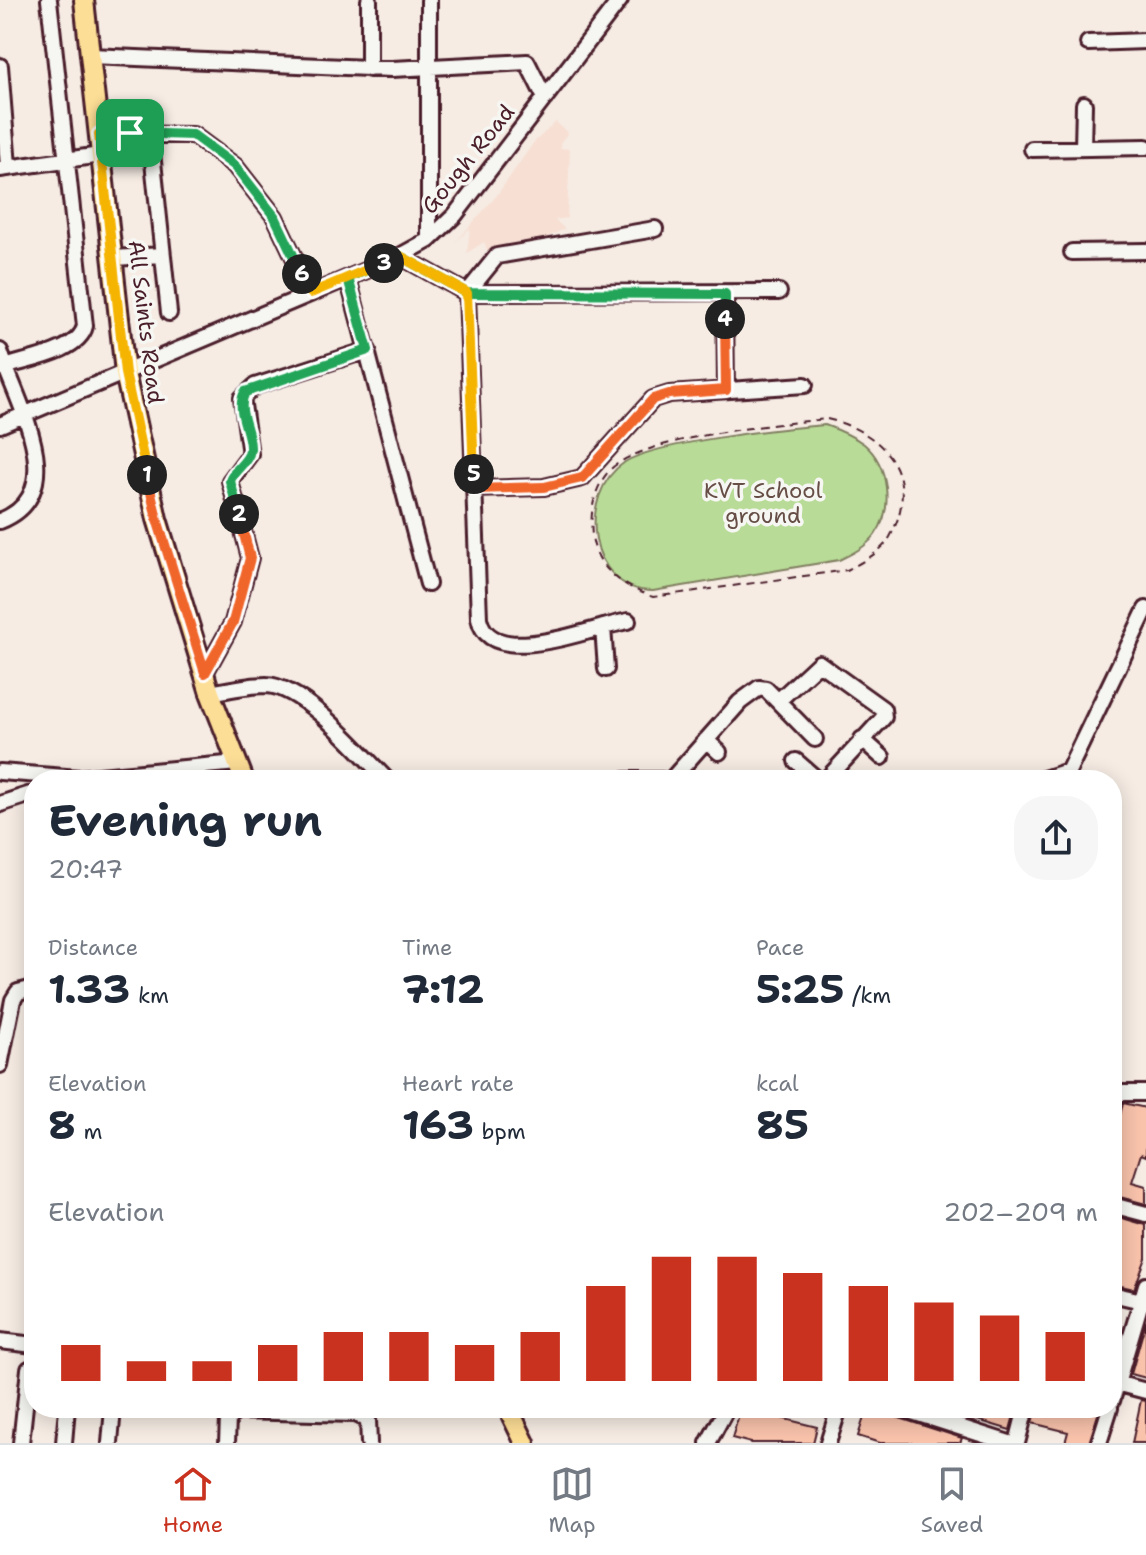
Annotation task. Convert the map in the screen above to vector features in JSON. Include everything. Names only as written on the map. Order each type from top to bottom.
[{"type":"main road","name":"All Saints Road","points":[[84,0],[125,373],[157,519],[210,693],[239,770]]},
{"type":"main road","points":[[513,1418],[525,1443]]},
{"type":"street","points":[[5,367],[72,344],[83,334],[86,314],[49,0]]},
{"type":"street","points":[[369,0],[369,69]]},
{"type":"street","points":[[429,0],[429,240]]},
{"type":"street","name":"Gough Road","points":[[0,425],[400,256],[429,240],[455,215],[620,0]]},
{"type":"street","points":[[1088,43],[1146,41]]},
{"type":"street","points":[[90,56],[369,69],[527,62],[545,98]]},
{"type":"street","points":[[0,66],[4,167],[101,155]]},
{"type":"street","points":[[1083,148],[1084,104]]},
{"type":"street","points":[[130,133],[132,139],[148,146],[152,152],[169,313]]},
{"type":"street","points":[[99,134],[193,135],[235,166],[275,217],[311,293]]},
{"type":"street","points":[[1032,149],[1146,147]]},
{"type":"street","points":[[628,621],[522,645],[499,643],[485,632],[479,618],[467,293],[497,256],[655,229]]},
{"type":"street","points":[[1072,252],[1146,251]]},
{"type":"street","points":[[114,258],[162,255]]},
{"type":"street","points":[[400,256],[467,293],[779,292]]},
{"type":"street","points":[[348,278],[428,584]]},
{"type":"street","points":[[725,294],[726,390]]},
{"type":"street","points":[[205,673],[233,622],[250,558],[230,481],[250,454],[242,398],[255,386],[368,350]]},
{"type":"street","points":[[0,351],[37,459],[33,493],[24,508],[0,521]]},
{"type":"street","points":[[474,489],[567,484],[582,478],[653,399],[669,394],[805,385]]},
{"type":"street","points":[[1069,770],[1146,609]]},
{"type":"street","points":[[603,627],[606,669]]},
{"type":"street","points":[[778,701],[814,664],[824,664],[883,709],[884,717],[835,770]]},
{"type":"street","points":[[210,693],[266,685],[281,688],[327,721],[377,770]]},
{"type":"street","points":[[680,770],[752,691],[766,689],[815,739]]},
{"type":"street","points":[[862,739],[882,757]]},
{"type":"street","points":[[706,740],[719,752]]},
{"type":"street","points":[[796,761],[806,770]]},
{"type":"street","points":[[0,772],[24,774]]},
{"type":"street","points":[[0,804],[24,796]]},
{"type":"street","points":[[0,1065],[13,1000],[18,992],[24,990]]},
{"type":"street","points":[[1122,1096],[1146,1093]]},
{"type":"street","points":[[1122,1208],[1146,1214]]},
{"type":"street","points":[[1122,1363],[1144,1301],[1146,1285]]},
{"type":"street","points":[[1122,1296],[1144,1301]]},
{"type":"street","points":[[0,1341],[24,1344]]},
{"type":"street","points":[[1122,1385],[1146,1391]]},
{"type":"street","points":[[21,1443],[24,1415]]},
{"type":"street","points":[[64,1443],[66,1418]]},
{"type":"street","points":[[110,1443],[112,1418]]},
{"type":"street","points":[[227,1443],[228,1418]]},
{"type":"street","points":[[364,1418],[368,1420],[369,1443]]},
{"type":"street","points":[[708,1443],[722,1418]]},
{"type":"street","points":[[828,1443],[836,1418]]},
{"type":"street","points":[[931,1418],[1009,1443]]},
{"type":"street","points":[[1017,1443],[1023,1418]]},
{"type":"street","points":[[1099,1443],[1107,1418]]},
{"type":"path","points":[[827,419],[854,425],[885,446],[899,477],[899,508],[890,538],[875,554],[847,570],[653,597],[635,591],[610,574],[594,551],[591,523],[595,496],[607,473],[623,459],[671,443],[827,419]]},
{"type":"shaded area","points":[[556,122],[568,133],[560,143],[561,148],[570,149],[567,218],[555,220],[565,229],[541,240],[488,252],[484,242],[467,253],[470,228],[455,243],[497,195],[534,142]]},
{"type":"green space","name":"KVT School ground","points":[[825,425],[864,444],[879,463],[886,488],[885,513],[881,524],[875,535],[854,553],[839,560],[653,591],[631,587],[614,575],[602,559],[596,538],[595,517],[599,496],[609,477],[625,462],[691,442]]},
{"type":"building","points":[[1123,1103],[1146,1108],[1146,1156],[1141,1154],[1132,1182],[1146,1186],[1146,1204],[1122,1198]]},
{"type":"building","points":[[1122,1218],[1146,1225],[1146,1258],[1134,1289],[1122,1286]]},
{"type":"building","points":[[1146,1321],[1146,1378],[1131,1374]]},
{"type":"building","points":[[1141,1400],[1146,1401],[1146,1443],[1132,1443]]},
{"type":"building","points":[[738,1418],[781,1418],[817,1427],[813,1443],[751,1443],[732,1438]]},
{"type":"building","points":[[864,1418],[899,1418],[962,1438],[960,1443],[880,1443],[858,1436]]},
{"type":"building","points":[[971,1418],[1013,1418],[1010,1430]]},
{"type":"building","points":[[1033,1418],[1097,1418],[1089,1443],[1065,1443],[1068,1432],[1032,1423]]},
{"type":"route","points":[[130,133],[99,134],[125,373],[157,519],[205,673],[233,622],[250,558],[230,481],[250,454],[250,438],[241,408],[242,398],[255,386],[368,350],[348,278],[400,256],[467,293],[725,294],[726,390],[669,394],[653,399],[646,411],[582,478],[567,484],[474,489],[467,293],[400,256],[311,293],[275,217],[235,166],[193,135],[130,133]]}]
